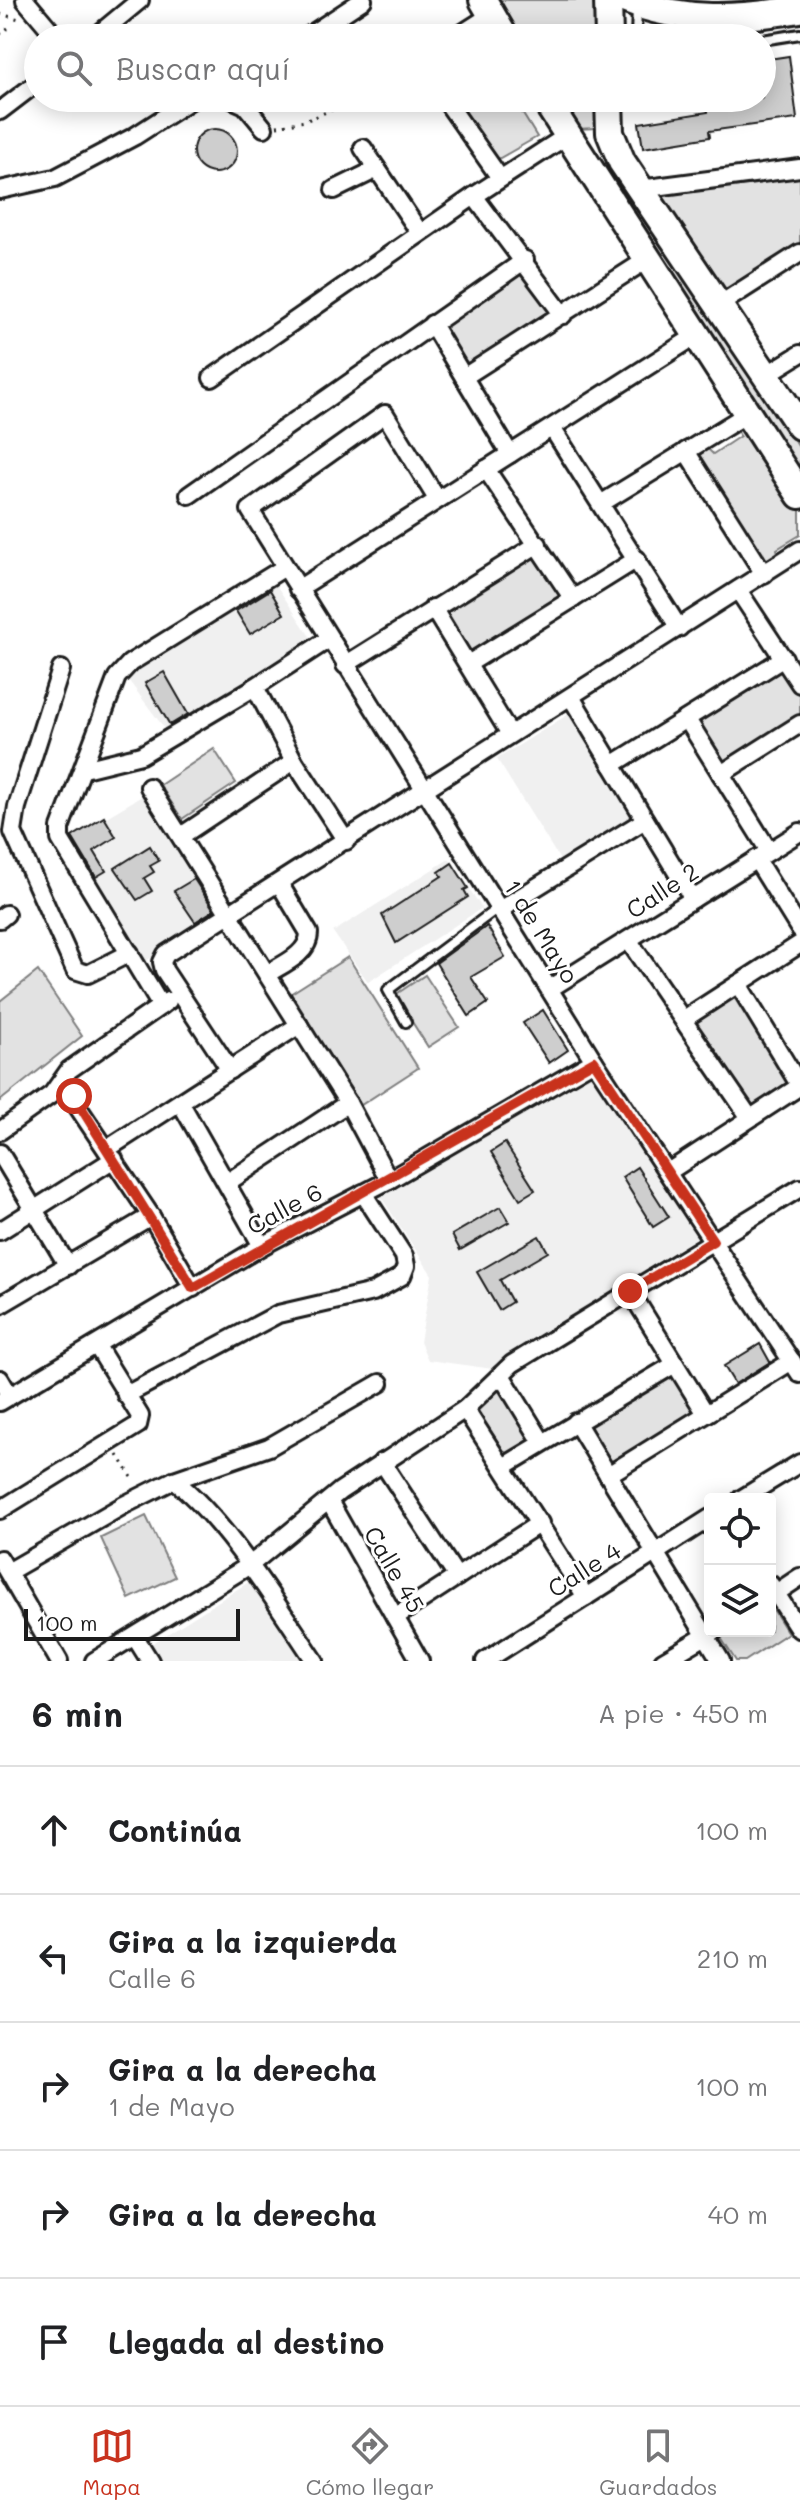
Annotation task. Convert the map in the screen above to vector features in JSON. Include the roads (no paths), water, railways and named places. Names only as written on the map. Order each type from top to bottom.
[{"type":"main road","points":[[608,0],[609,24]]},
{"type":"main road","points":[[631,2],[684,17],[718,19],[793,14]]},
{"type":"main road","points":[[553,112],[800,495]]},
{"type":"main road","points":[[609,112],[610,133],[635,182],[800,426]]},
{"type":"main road","points":[[568,135],[610,133]]},
{"type":"main road","points":[[604,190],[635,182]]},
{"type":"street","points":[[25,0],[45,24]]},
{"type":"street","points":[[111,24],[140,0]]},
{"type":"street","points":[[327,24],[363,0]]},
{"type":"street","points":[[470,24],[487,8]]},
{"type":"street","points":[[0,111],[24,93]]},
{"type":"street","points":[[0,190],[55,178],[135,136],[172,112]]},
{"type":"street","points":[[251,112],[264,128]]},
{"type":"street","points":[[454,112],[500,178]]},
{"type":"street","points":[[212,378],[500,178],[568,135]]},
{"type":"street","points":[[363,148],[420,233]]},
{"type":"street","points":[[635,182],[800,168]]},
{"type":"street","points":[[334,190],[377,169]]},
{"type":"street","points":[[474,196],[525,260],[563,315]]},
{"type":"street","points":[[719,305],[800,253]]},
{"type":"street","points":[[464,377],[648,259]]},
{"type":"street","points":[[189,495],[525,260]]},
{"type":"street","points":[[432,324],[510,454]]},
{"type":"street","points":[[298,589],[697,335]]},
{"type":"street","points":[[766,375],[800,354]]},
{"type":"street","name":"1 de Mayo","points":[[437,499],[385,414],[250,510],[594,1061],[796,1367]]},
{"type":"street","points":[[602,503],[747,414]]},
{"type":"street","points":[[552,428],[679,628]]},
{"type":"street","points":[[686,451],[764,574]]},
{"type":"street","points":[[486,469],[573,599]]},
{"type":"street","points":[[345,665],[538,544]]},
{"type":"street","points":[[230,1070],[164,970],[162,962],[166,954],[800,550]]},
{"type":"street","points":[[468,664],[637,559]]},
{"type":"street","points":[[161,1006],[60,839],[60,828],[117,677],[130,663],[285,567]]},
{"type":"street","points":[[738,590],[800,684]]},
{"type":"street","points":[[433,608],[510,734]]},
{"type":"street","points":[[84,769],[141,755],[329,639]]},
{"type":"street","points":[[612,765],[688,721],[784,658]]},
{"type":"street","points":[[61,669],[17,807],[13,832],[75,970],[88,974],[130,953]]},
{"type":"street","points":[[255,687],[294,761],[346,841]]},
{"type":"street","points":[[571,697],[693,899]]},
{"type":"street","points":[[684,1019],[738,984],[800,932],[721,774],[688,721]]},
{"type":"street","points":[[721,774],[800,724]]},
{"type":"street","points":[[181,836],[294,761]]},
{"type":"street","points":[[149,787],[348,1103],[389,1180]]},
{"type":"street","points":[[500,908],[645,820]]},
{"type":"street","name":"Calle 2","points":[[551,988],[800,832]]},
{"type":"street","points":[[267,974],[298,954],[309,940],[309,933],[279,883]]},
{"type":"street","points":[[629,941],[750,1118]]},
{"type":"street","points":[[668,1172],[800,1086],[738,984]]},
{"type":"street","points":[[0,1131],[52,1094],[69,1070],[179,993]]},
{"type":"street","points":[[0,1231],[36,1209],[180,1102],[299,1025]]},
{"type":"street","name":"Calle 6","points":[[5,1399],[262,1246],[389,1180],[594,1061]]},
{"type":"street","points":[[61,1082],[151,1216],[193,1288]]},
{"type":"street","points":[[180,1102],[262,1246]]},
{"type":"street","points":[[228,1182],[348,1103]]},
{"type":"street","points":[[0,1153],[68,1266]]},
{"type":"street","points":[[126,1395],[278,1314],[373,1292],[402,1276],[406,1266],[404,1256],[363,1193]]},
{"type":"street","points":[[94,1661],[250,1565],[382,1462],[465,1409],[512,1364],[713,1241],[797,1195]]},
{"type":"street","points":[[0,1305],[151,1216]]},
{"type":"street","points":[[630,1291],[706,1414]]},
{"type":"street","points":[[0,1510],[110,1444],[141,1421],[97,1346]]},
{"type":"street","points":[[503,1467],[675,1364]]},
{"type":"street","points":[[608,1475],[706,1414],[796,1367]]},
{"type":"street","points":[[501,1375],[542,1442]]},
{"type":"street","points":[[0,1379],[5,1399]]},
{"type":"street","points":[[59,1661],[4,1566],[174,1480],[269,1447],[380,1383]]},
{"type":"street","points":[[465,1409],[586,1597]]},
{"type":"street","points":[[576,1422],[656,1553],[704,1624]]},
{"type":"street","points":[[382,1462],[457,1577]]},
{"type":"street","points":[[751,1493],[800,1463]]},
{"type":"street","points":[[174,1480],[192,1494],[250,1565],[315,1661]]},
{"type":"street","name":"Calle 45","points":[[329,1501],[419,1661]]},
{"type":"street","name":"Calle 4","points":[[486,1660],[704,1522]]},
{"type":"street","points":[[395,1617],[540,1523]]},
{"type":"street","points":[[776,1589],[800,1577]]},
{"type":"street","points":[[776,1597],[799,1629]]},
{"type":"street","points":[[135,1637],[150,1661]]},
{"type":"street","points":[[663,1661],[704,1637]]},
{"type":"street","points":[[712,1637],[721,1661]]},
{"type":"lane","points":[[631,2],[634,24]]},
{"type":"lane","points":[[776,28],[793,14]]},
{"type":"lane","points":[[406,1022],[388,990],[500,908]]}]
